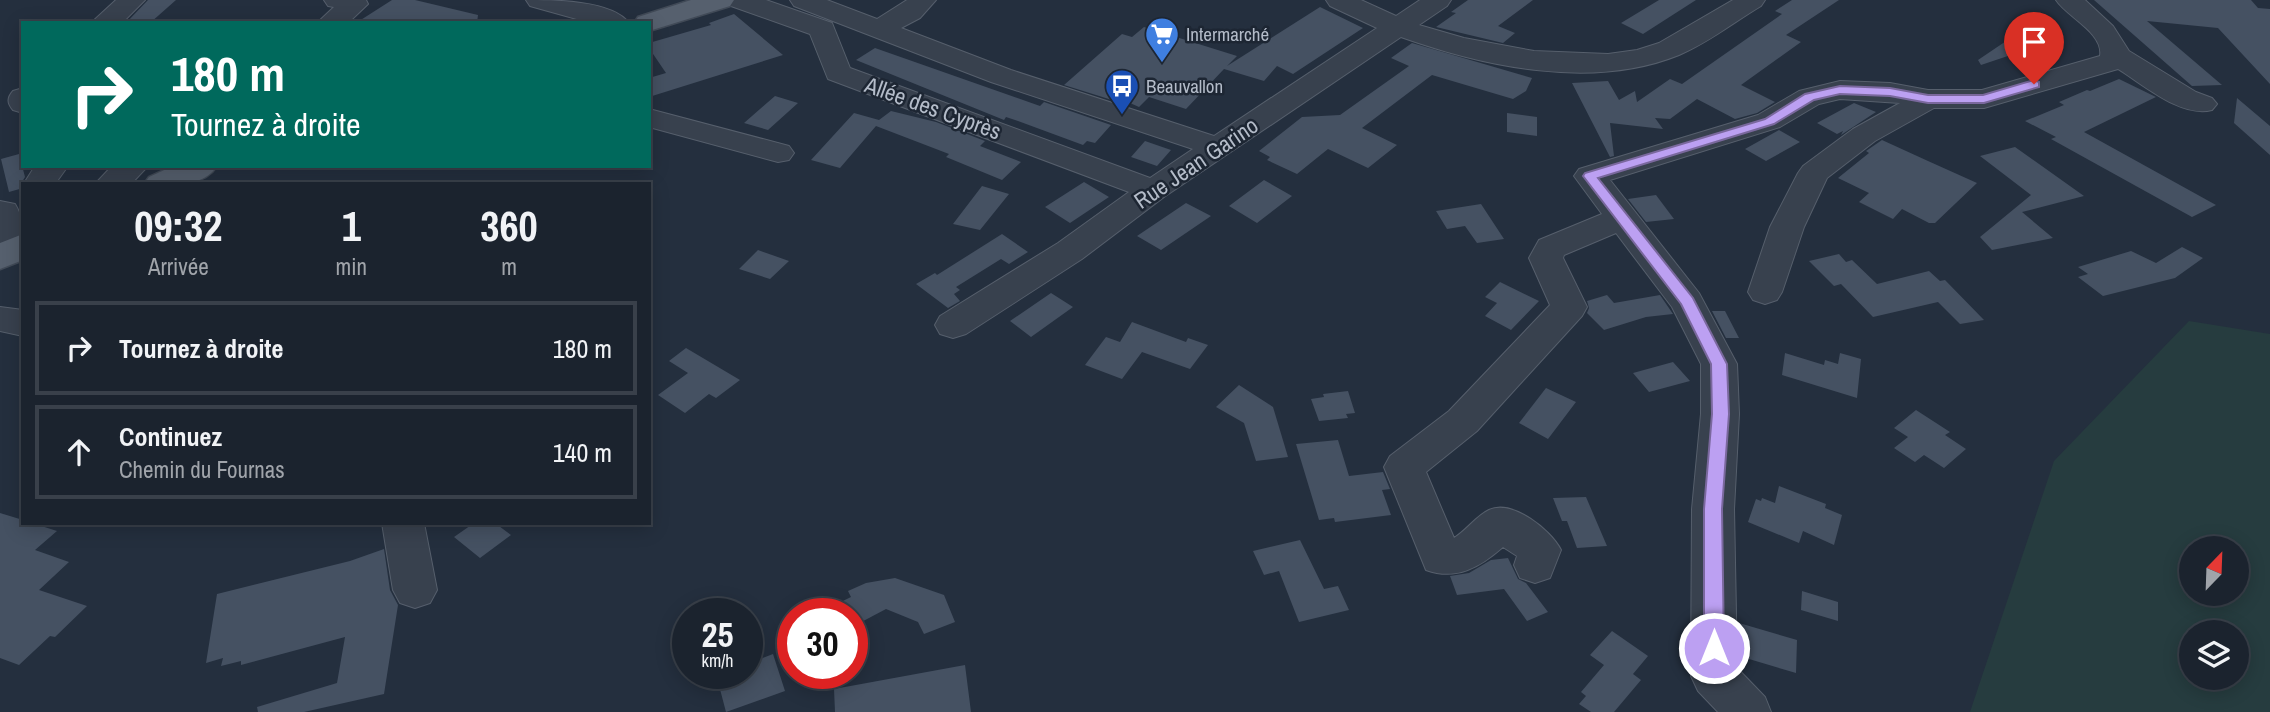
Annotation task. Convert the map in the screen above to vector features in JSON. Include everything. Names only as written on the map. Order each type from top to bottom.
[{"type":"main road","points":[[651,22],[720,0]]},
{"type":"street","points":[[107,21],[132,0]]},
{"type":"street","points":[[334,21],[355,4],[337,0]]},
{"type":"street","name":"Allée des Cyprès","points":[[740,0],[822,29],[838,73],[1153,190]]},
{"type":"street","points":[[860,0],[890,24]]},
{"type":"street","points":[[890,24],[923,0]]},
{"type":"street","points":[[1339,0],[1399,27],[1485,51],[1575,64],[1624,61],[1668,50],[1752,0]]},
{"type":"street","name":"Rue Jean Garino","points":[[953,325],[1070,251],[1153,190],[1438,0]]},
{"type":"street","points":[[2069,0],[2099,27],[2114,46],[2116,55],[2186,98],[2202,104]]},
{"type":"street","points":[[545,1],[588,12],[610,21]]},
{"type":"street","points":[[808,1],[890,24],[1001,76],[1218,147]]},
{"type":"street","points":[[1748,712],[1714,676],[1713,509],[1720,414],[1719,364],[1687,302],[1590,176],[1769,121],[1809,97],[1840,90],[1890,92],[1928,99],[1984,99],[2110,62],[2116,55]]},
{"type":"street","points":[[1765,292],[1787,227],[1814,173],[1864,135],[1928,99]]},
{"type":"street","points":[[651,119],[778,153]]},
{"type":"street","points":[[40,182],[50,168]]},
{"type":"street","points":[[113,182],[130,168]]},
{"type":"street","points":[[1535,565],[1540,550],[1501,523],[1467,553],[1441,558],[1404,467],[1463,421],[1569,307],[1546,258],[1551,248],[1622,218]]},
{"type":"street","points":[[0,319],[21,323]]},
{"type":"street","points":[[403,525],[415,590]]},
{"type":"green space","points":[[2189,321],[2270,334],[2270,712],[1970,712],[2054,461]]},
{"type":"building","points":[[148,0],[176,0],[152,21],[128,21]]},
{"type":"building","points":[[392,0],[415,0],[478,15],[477,21],[359,21]]},
{"type":"building","points":[[1468,0],[1533,0],[1498,26],[1515,33],[1503,43],[1436,27],[1456,13],[1451,12]]},
{"type":"building","points":[[1659,0],[1696,0],[1643,34],[1621,23]]},
{"type":"building","points":[[1792,0],[1839,0],[1786,35],[1801,42],[1741,85],[1775,102],[1757,113],[1735,119],[1697,99],[1670,119],[1655,118],[1663,129],[1610,123],[1614,156],[1610,157],[1572,83],[1608,81],[1619,100],[1635,91],[1637,102],[1670,79],[1682,84],[1782,14],[1775,11]]},
{"type":"building","points":[[2094,0],[2251,0],[2258,8],[2270,9],[2270,84],[2218,28],[2147,21],[2222,85],[2192,86]]},
{"type":"building","name":"Intermarché","points":[[1320,7],[1363,28],[1293,74],[1277,66],[1264,81],[1224,69],[1186,109],[1149,97],[1139,107],[1130,103],[1128,105],[1064,85],[1122,34],[1132,37],[1144,27],[1237,56],[1227,66]]},
{"type":"building","points":[[734,14],[783,55],[651,96],[651,77],[666,73],[651,51],[651,42],[711,25],[709,23]]},
{"type":"building","points":[[2036,27],[2062,38],[1981,65],[1978,60],[2018,33]]},
{"type":"building","points":[[1412,43],[1532,78],[1526,91],[1513,99],[1432,75],[1362,128],[1397,145],[1368,168],[1328,149],[1297,174],[1267,160],[1270,157],[1259,151],[1302,117],[1340,115],[1409,66],[1391,58]]},
{"type":"building","points":[[875,48],[1040,106],[1044,102],[1111,125],[1095,143],[1087,141],[1083,145],[1006,117],[1004,120],[856,60]]},
{"type":"building","points":[[2119,79],[2156,97],[2084,132],[2216,205],[2192,217],[2051,139],[2056,137],[2025,121],[2064,105],[2059,102]]},
{"type":"building","points":[[775,96],[798,103],[768,130],[744,123]]},
{"type":"building","points":[[2237,98],[2270,126],[2270,155],[2234,123]]},
{"type":"building","points":[[1854,103],[1876,112],[1841,135],[1843,131],[1837,134],[1817,123]]},
{"type":"building","points":[[891,111],[936,122],[985,141],[980,146],[1021,162],[1002,180],[946,157],[949,154],[876,126],[840,168],[811,160],[854,113],[879,120]]},
{"type":"building","points":[[1507,113],[1537,117],[1537,136],[1507,132]]},
{"type":"building","points":[[1779,130],[1800,142],[1766,161],[1745,149]]},
{"type":"building","points":[[1882,140],[1977,183],[1935,223],[1929,223],[1902,209],[1893,219],[1859,202],[1869,193],[1838,178],[1869,153],[1866,151]]},
{"type":"building","points":[[1145,141],[1171,150],[1157,166],[1131,157]]},
{"type":"building","points":[[2015,147],[2084,196],[2022,212],[2053,238],[1992,250],[1980,237],[2031,195],[1980,156]]},
{"type":"building","points":[[19,154],[25,177],[21,182],[21,189],[9,192],[1,159]]},
{"type":"building","points":[[1264,180],[1292,196],[1257,223],[1229,206]]},
{"type":"building","points":[[1084,182],[1109,197],[1070,223],[1045,207]]},
{"type":"building","points":[[982,186],[1009,194],[980,230],[953,224]]},
{"type":"building","points":[[1656,195],[1674,219],[1646,222],[1628,199]]},
{"type":"building","points":[[1186,203],[1211,216],[1161,250],[1137,236]]},
{"type":"building","points":[[1481,204],[1504,239],[1477,243],[1465,226],[1447,229],[1436,211]]},
{"type":"building","points":[[1002,234],[1028,252],[1009,264],[1001,259],[956,287],[960,290],[954,294],[960,301],[948,308],[916,284],[935,273],[937,275]]},
{"type":"building","points":[[2182,247],[2203,258],[2175,278],[2103,296],[2078,277],[2088,274],[2078,267],[2131,251],[2156,263]]},
{"type":"building","points":[[758,250],[789,261],[770,279],[739,269]]},
{"type":"building","points":[[1839,254],[1846,262],[1852,260],[1877,284],[1929,271],[1940,281],[1945,280],[1984,320],[1960,324],[1938,302],[1873,317],[1841,284],[1834,286],[1809,261]]},
{"type":"building","points":[[1500,282],[1539,301],[1511,330],[1485,316],[1497,303],[1485,297]]},
{"type":"building","points":[[1051,293],[1073,307],[1031,337],[1010,321]]},
{"type":"building","points":[[1607,295],[1614,303],[1660,295],[1673,314],[1646,317],[1604,330],[1587,313],[1587,301]]},
{"type":"building","points":[[1712,311],[1725,311],[1739,338],[1726,338]]},
{"type":"building","points":[[1132,322],[1186,342],[1188,338],[1208,345],[1190,369],[1142,352],[1122,379],[1085,365],[1106,337],[1120,342]]},
{"type":"building","points":[[686,348],[740,380],[716,398],[709,394],[685,413],[658,395],[688,373],[669,361]]},
{"type":"building","points":[[1785,353],[1824,365],[1825,360],[1838,364],[1840,353],[1861,359],[1857,398],[1782,375]]},
{"type":"building","points":[[1673,362],[1690,381],[1649,392],[1633,373]]},
{"type":"building","points":[[1239,385],[1273,407],[1288,457],[1256,461],[1244,423],[1216,407]]},
{"type":"building","points":[[1546,388],[1576,402],[1548,439],[1519,423]]},
{"type":"building","points":[[1348,391],[1355,413],[1346,414],[1348,418],[1319,421],[1311,399],[1324,397],[1323,394]]},
{"type":"building","points":[[1916,410],[1950,432],[1945,435],[1966,449],[1944,468],[1924,455],[1915,462],[1894,448],[1908,437],[1894,428]]},
{"type":"building","points":[[1338,440],[1349,476],[1383,472],[1390,489],[1382,490],[1391,515],[1335,522],[1334,518],[1319,520],[1296,444]]},
{"type":"building","points":[[1779,486],[1826,504],[1825,508],[1842,515],[1834,545],[1803,531],[1799,543],[1748,522],[1756,499],[1761,501],[1762,498],[1775,503]]},
{"type":"building","points":[[1586,497],[1607,546],[1577,548],[1567,521],[1562,521],[1553,498]]},
{"type":"building","points":[[0,513],[21,519],[21,525],[38,525],[57,531],[35,550],[69,562],[39,590],[87,606],[55,637],[50,636],[19,665],[0,658]]},
{"type":"building","points":[[471,525],[498,525],[511,535],[480,558],[454,537]]},
{"type":"building","points":[[1300,540],[1324,589],[1338,586],[1349,610],[1299,622],[1279,571],[1264,575],[1253,551]]},
{"type":"building","points":[[384,549],[390,590],[398,605],[384,694],[304,712],[258,712],[257,707],[337,683],[345,637],[241,665],[241,661],[221,666],[223,658],[206,663],[217,594],[350,561]]},
{"type":"building","points":[[1508,558],[1518,579],[1526,583],[1548,612],[1527,621],[1504,589],[1457,595],[1450,576],[1469,573],[1491,560]]},
{"type":"building","points":[[895,578],[944,595],[955,622],[924,634],[918,622],[886,609],[868,619],[868,598],[849,598],[851,597],[848,591],[866,583]]},
{"type":"building","points":[[1802,591],[1838,602],[1838,621],[1801,610]]},
{"type":"building","points":[[1739,623],[1797,640],[1796,673],[1739,656]]},
{"type":"building","points":[[1612,631],[1648,656],[1633,674],[1641,680],[1614,712],[1591,712],[1579,704],[1586,696],[1581,692],[1604,665],[1590,655]]},
{"type":"building","points":[[773,654],[777,666],[777,689],[785,691],[726,712],[720,689],[763,689],[763,658]]},
{"type":"building","points":[[965,665],[971,712],[835,712],[834,689],[868,689],[868,683]]},
{"type":"place","name":"Intermarché","points":[[1162,64]]},
{"type":"place","name":"Beauvallon","points":[[1122,116]]},
{"type":"route","points":[[1714,648],[1713,509],[1720,414],[1719,364],[1687,302],[1590,176],[1769,121],[1809,97],[1840,90],[1890,92],[1928,99],[1984,99],[2034,84]]}]
